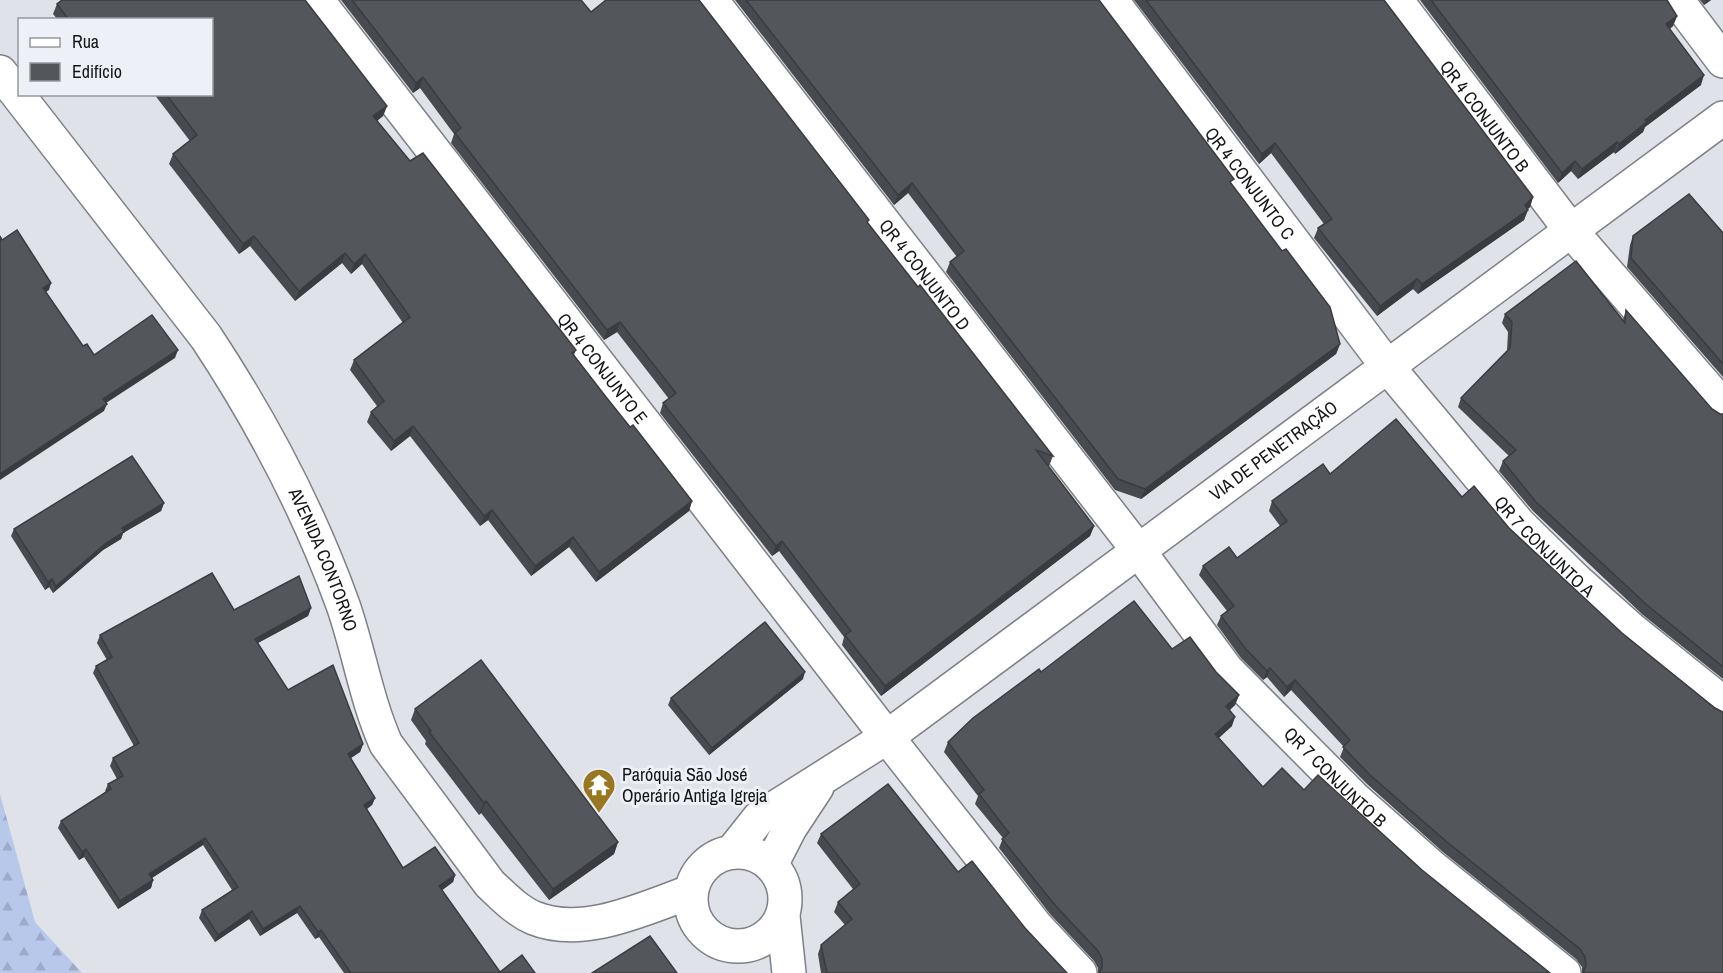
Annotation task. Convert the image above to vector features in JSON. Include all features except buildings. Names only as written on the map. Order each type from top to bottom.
[{"type":"street","name":"QR 4 CONJUNTO E","points":[[317,0],[887,737]]},
{"type":"street","name":"QR 4 CONJUNTO D","points":[[711,0],[1138,550]]},
{"type":"street","name":"QR 4 CONJUNTO C","points":[[1111,0],[1387,366]]},
{"type":"street","name":"QR 4 CONJUNTO B","points":[[1396,0],[1572,232]]},
{"type":"street","points":[[1677,0],[1723,61]]},
{"type":"street","name":"AVENIDA CONTORNO","points":[[0,72],[18,95]]},
{"type":"street","name":"AVENIDA CONTORNO","points":[[19,96],[206,337],[232,376],[274,451],[326,563],[344,606],[375,718],[387,744],[490,884],[510,903],[533,918],[558,925],[589,924],[690,892]]},
{"type":"street","name":"VIA DE PENETRAÇÃO","points":[[732,852],[759,818],[887,737],[1723,118]]},
{"type":"street","points":[[1572,232],[1723,406]]},
{"type":"street","name":"QR 7 CONJUNTO A","points":[[1387,366],[1519,524],[1575,580],[1631,629],[1723,703]]},
{"type":"street","name":"QR 7 CONJUNTO B","points":[[1138,550],[1227,669],[1280,725],[1354,798],[1431,866],[1564,973]]},
{"type":"street","points":[[887,737],[1036,926],[1080,973]]},
{"type":"street","name":"VIA DE PENETRAÇÃO","points":[[771,865],[790,828],[823,778]]},
{"type":"street","points":[[740,973],[720,944],[702,931],[691,913],[690,892],[698,872],[712,858],[732,852],[753,854],[771,865],[782,880],[786,898],[783,916],[789,973]]},
{"type":"street","points":[[720,944],[744,947],[768,937],[783,916]]},
{"type":"green space","points":[[0,794],[35,922],[82,973],[0,973]]},
{"type":"place","name":"Paróquia São José Operário Antiga Igreja","points":[[599,814]]}]
